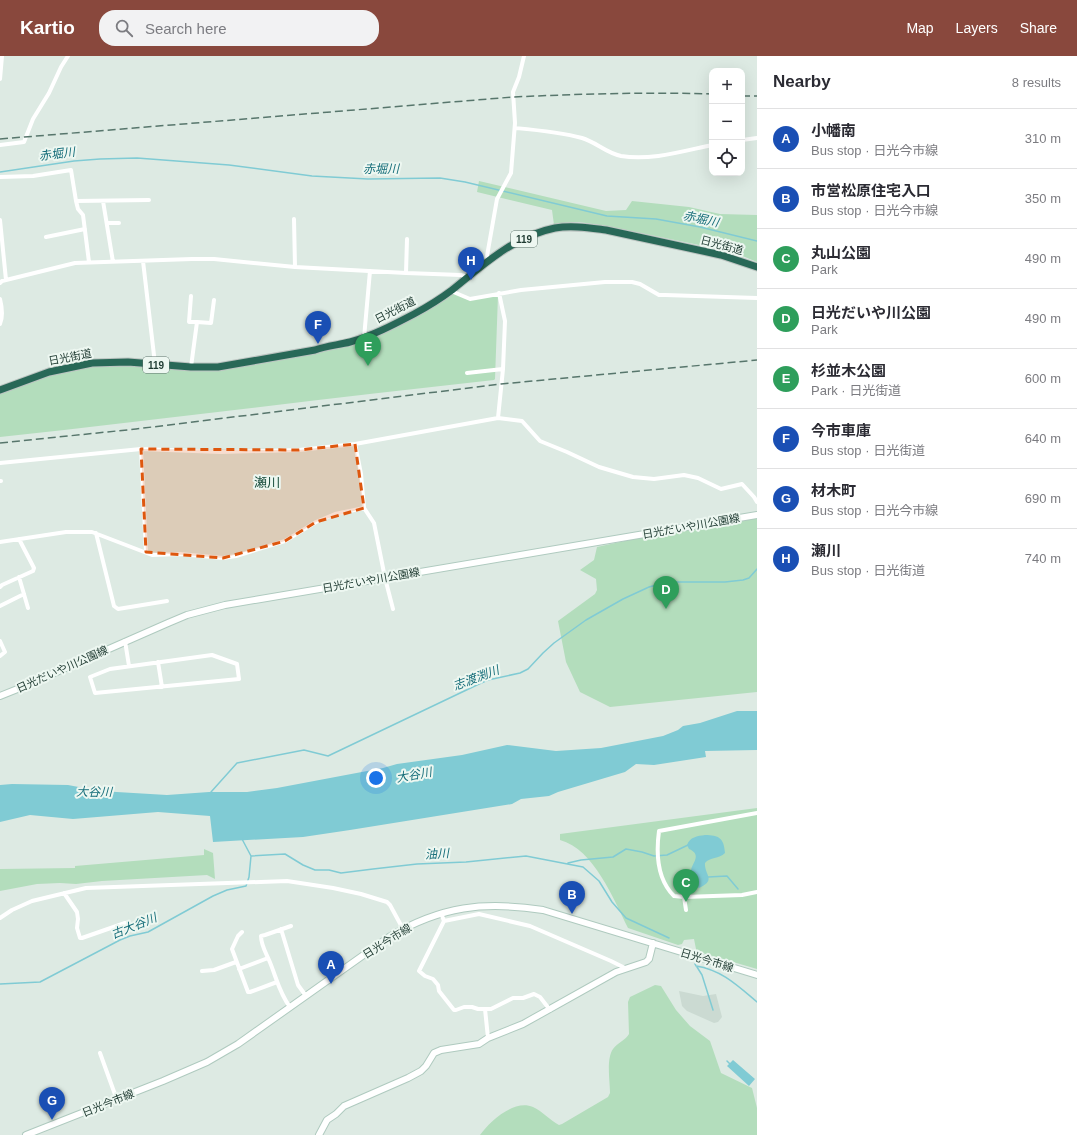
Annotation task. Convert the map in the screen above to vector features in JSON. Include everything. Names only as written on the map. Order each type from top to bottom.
[{"type":"highway","name":"日光街道","points":[[0,390],[49,372],[87,364],[128,362],[191,368],[229,366],[315,350],[364,338],[414,314],[451,291],[504,250],[523,239],[555,228],[590,228],[633,236],[721,255],[757,267]]},
{"type":"main road","name":"日光だいや川公園線","points":[[0,696],[177,619],[211,608],[757,514]]},
{"type":"main road","name":"日光今市線","points":[[26,1135],[117,1100],[207,1062],[238,1044],[384,940],[420,921],[441,913],[462,908],[507,906],[525,907],[550,912],[757,975]]},
{"type":"main road","points":[[318,1135],[327,1120],[344,1106],[421,1071],[434,1053],[441,1050],[480,1044],[488,1038],[523,1024],[625,968],[646,962],[649,959],[654,943]]},
{"type":"street","points":[[0,79],[2,56]]},
{"type":"street","points":[[0,146],[24,142],[33,120],[68,56]]},
{"type":"street","points":[[488,262],[487,256],[497,199],[511,173],[515,128],[513,92],[519,77],[524,56]]},
{"type":"street","points":[[515,128],[547,131],[583,138],[613,154],[629,156],[652,156],[709,146]]},
{"type":"street","points":[[745,140],[757,138]]},
{"type":"street","points":[[0,177],[33,176],[71,170],[78,209],[83,215],[89,262]]},
{"type":"street","points":[[76,201],[149,200]]},
{"type":"street","points":[[103,201],[113,262]]},
{"type":"street","points":[[294,219],[295,267]]},
{"type":"street","points":[[0,220],[6,280]]},
{"type":"street","points":[[107,224],[119,223]]},
{"type":"street","points":[[46,237],[84,229]]},
{"type":"street","points":[[406,273],[407,239]]},
{"type":"street","points":[[0,283],[2,281],[75,263],[192,259],[214,259],[295,267],[461,275],[468,277]]},
{"type":"street","points":[[143,260],[155,365]]},
{"type":"street","points":[[364,338],[370,271]]},
{"type":"street","points":[[451,291],[470,299],[521,290],[605,282],[632,282],[640,284],[659,294],[665,295],[757,298]]},
{"type":"street","points":[[498,418],[503,369],[504,321],[499,293]]},
{"type":"street","points":[[191,296],[189,322],[211,323],[214,300]]},
{"type":"street","points":[[0,300],[0,324]]},
{"type":"street","points":[[191,368],[197,322]]},
{"type":"street","points":[[467,373],[503,369]]},
{"type":"street","points":[[0,463],[140,449],[220,452],[300,450],[355,444],[498,418],[522,421],[540,440],[599,467],[633,477],[654,479],[684,475],[698,478],[721,489],[742,484],[755,496],[757,502]]},
{"type":"street","points":[[355,444],[361,474],[364,508],[374,523],[393,609]]},
{"type":"street","points":[[140,449],[146,552]]},
{"type":"street","points":[[0,542],[66,532],[92,532],[152,555],[180,554],[223,558],[236,556],[285,541],[316,522],[335,514],[364,508]]},
{"type":"street","points":[[96,533],[114,606],[118,609],[167,601]]},
{"type":"street","points":[[0,587],[2,584],[33,570],[34,568],[19,539]]},
{"type":"street","points":[[18,577],[28,608]]},
{"type":"street","points":[[0,606],[24,594]]},
{"type":"street","points":[[0,641],[5,652],[0,656]]},
{"type":"street","points":[[125,641],[129,666]]},
{"type":"street","points":[[212,655],[237,664],[239,679],[95,693],[90,677],[110,669],[158,662],[212,655]]},
{"type":"street","points":[[158,662],[162,687]]},
{"type":"street","points":[[757,813],[659,831],[658,853],[662,880],[674,896],[742,895],[757,892]]},
{"type":"street","points":[[0,918],[32,900],[86,888],[287,881],[333,888],[361,894],[387,902],[403,929]]},
{"type":"street","points":[[64,893],[77,912],[77,928],[80,938],[125,923]]},
{"type":"street","points":[[684,897],[686,910]]},
{"type":"street","points":[[441,913],[444,921],[419,971],[425,976],[433,979],[438,985],[439,991],[454,1010],[464,1007],[491,1009],[513,998],[523,998],[534,994],[540,997],[550,1010]]},
{"type":"street","points":[[444,921],[479,914],[530,926],[625,968]]},
{"type":"street","points":[[290,926],[262,936],[261,939],[281,993],[290,1007]]},
{"type":"street","points":[[281,929],[298,985],[306,996]]},
{"type":"street","points":[[242,932],[238,936],[232,949],[248,992],[277,982]]},
{"type":"street","points":[[239,969],[268,958]]},
{"type":"street","points":[[202,971],[214,970],[236,962]]},
{"type":"street","points":[[485,1009],[488,1038]]},
{"type":"street","points":[[100,1053],[117,1100]]},
{"type":"highlighted area","points":[[355,444],[364,508],[316,522],[285,541],[223,558],[146,552],[141,449],[299,450]]},
{"type":"shaded area","points":[[679,991],[703,996],[716,994],[722,1017],[718,1022],[714,1023],[687,1011],[682,1006]]},
{"type":"green space","points":[[479,181],[606,211],[626,210],[632,201],[689,207],[720,214],[757,215],[757,262],[733,252],[607,226],[579,222],[554,225],[552,210],[477,192]]},
{"type":"green space","points":[[451,292],[470,300],[498,295],[494,380],[0,437],[0,391],[73,368],[112,364],[184,370],[217,369],[336,349],[363,342]]},
{"type":"green space","points":[[757,518],[757,692],[610,707],[580,692],[566,662],[558,621],[595,594],[597,590],[596,579],[580,570],[594,560],[597,547],[638,538]]},
{"type":"green space","points":[[757,808],[757,969],[699,952],[696,949],[694,939],[684,940],[682,944],[678,945],[628,928],[602,877],[593,864],[572,845],[560,840],[560,834]]},
{"type":"green space","points":[[204,849],[213,853],[215,879],[207,875],[102,881],[76,884],[37,884],[0,891],[0,869],[75,868],[75,866],[204,855]]},
{"type":"green space","points":[[655,985],[661,986],[676,1010],[690,1026],[710,1041],[721,1073],[752,1088],[757,1108],[757,1135],[480,1135],[496,1118],[518,1106],[526,1105],[533,1107],[559,1125],[608,1097],[610,1093],[609,1064],[611,1053],[613,1049],[629,1034],[628,1002],[630,997]]},
{"type":"water","name":"大谷川","points":[[737,711],[757,711],[757,750],[705,751],[706,757],[654,765],[636,764],[625,772],[549,796],[521,799],[512,804],[350,830],[303,837],[213,842],[210,816],[158,812],[73,819],[30,815],[0,822],[0,785],[68,785],[100,791],[167,795],[209,792],[247,792],[277,788],[397,764],[462,755],[507,745],[556,751],[601,748],[663,736],[678,730],[683,726],[700,723]]},
{"type":"water","points":[[705,835],[720,838],[725,853],[705,863],[709,880],[699,888],[694,884],[691,873],[691,868],[696,857],[687,845],[688,842],[697,836]]},
{"type":"water","points":[[733,1060],[755,1079],[749,1086],[727,1066]]},
{"type":"waterway","name":"赤堀川","points":[[0,172],[74,161],[137,158],[229,165],[312,176],[368,179],[440,178],[465,182],[607,216],[656,219],[700,227],[757,241]]},
{"type":"waterway","name":"志渡渕川","points":[[211,792],[237,763],[304,750],[328,756],[488,680],[520,673],[528,669],[554,643],[586,620],[623,599],[649,587],[675,582],[725,582],[743,580],[749,578],[757,569]]},
{"type":"waterway","name":"油川","points":[[242,839],[251,856]]},
{"type":"waterway","points":[[568,863],[581,860],[613,857],[626,849],[654,856],[667,855],[688,845]]},
{"type":"waterway","name":"油川","points":[[251,856],[285,854],[303,865],[315,870],[329,870],[341,873],[417,864],[466,862],[526,856],[583,867],[599,881],[612,902],[626,918],[669,938]]},
{"type":"waterway","name":"古大谷川","points":[[0,984],[40,982],[120,940],[148,932],[213,896],[227,890],[246,886],[249,877],[251,856]]},
{"type":"waterway","points":[[708,877],[727,876],[738,889]]},
{"type":"waterway","name":"油川","points":[[695,964],[696,966],[722,975],[757,1002]]},
{"type":"waterway","points":[[697,967],[702,975],[713,1010]]},
{"type":"waterway","points":[[727,1061],[731,1065]]},
{"type":"railway","points":[[0,139],[513,97],[662,93],[709,94]]},
{"type":"railway","points":[[745,96],[757,96]]},
{"type":"railway","points":[[0,443],[136,429],[501,384],[757,360]]},
{"type":"place","name":"瀬川","points":[[471,280]]},
{"type":"place","name":"今市車庫","points":[[318,344]]},
{"type":"place","name":"杉並木公園","points":[[368,366]]},
{"type":"place","name":"日光だいや川公園","points":[[666,609]]},
{"type":"place","name":"丸山公園","points":[[686,902]]},
{"type":"place","name":"市営松原住宅入口","points":[[572,914]]},
{"type":"place","name":"小幡南","points":[[331,984]]},
{"type":"place","name":"材木町","points":[[52,1120]]},
{"type":"district","name":"瀬川","points":[[267,482]]}]
